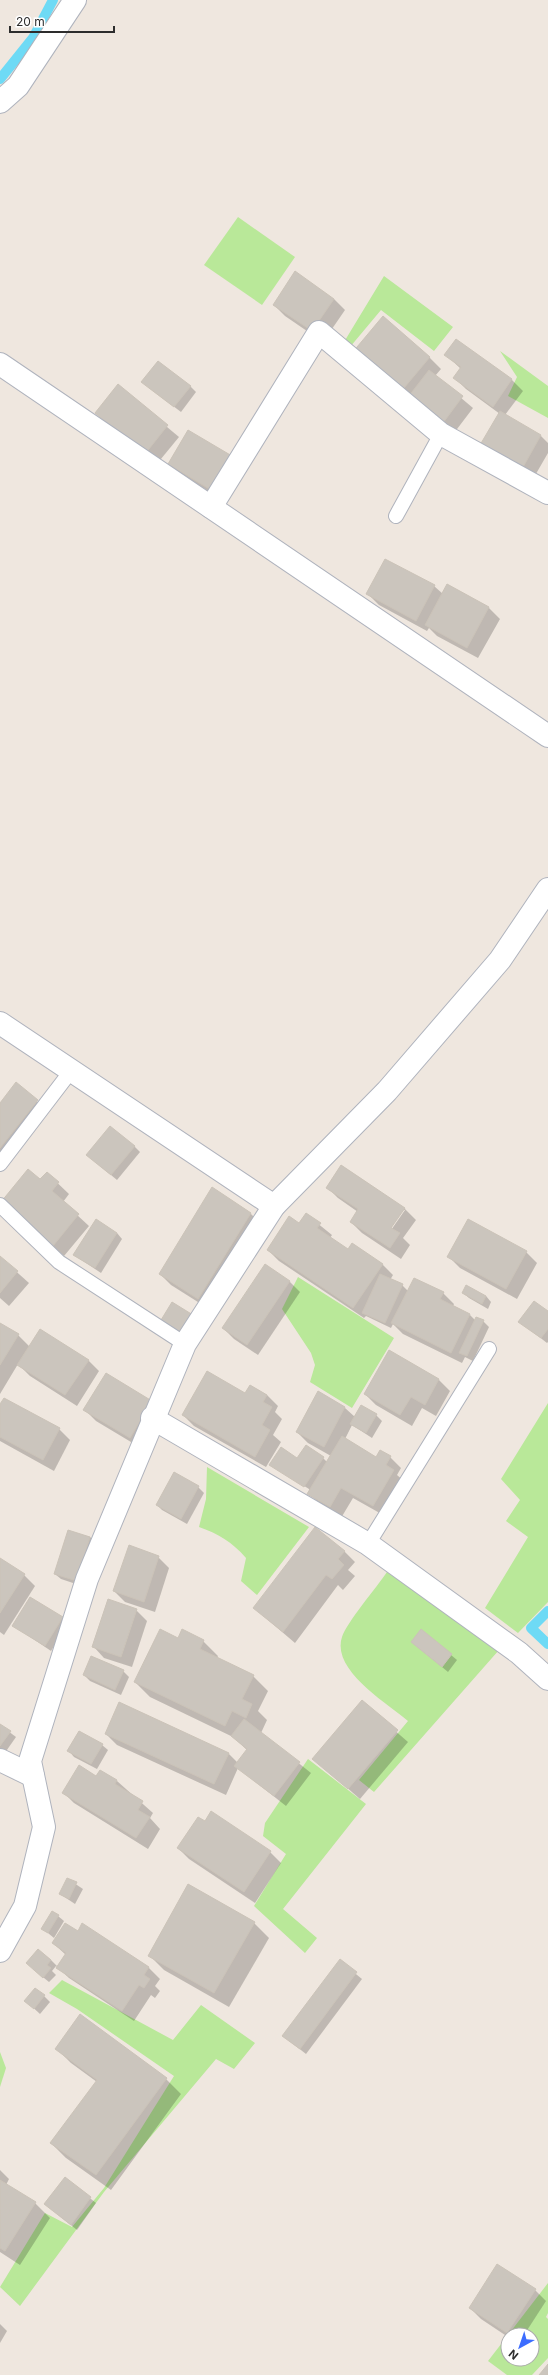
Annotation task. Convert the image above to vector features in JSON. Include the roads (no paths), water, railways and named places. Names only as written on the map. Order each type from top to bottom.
[{"type":"street","points":[[0,102],[18,86],[75,0]]},
{"type":"street","points":[[211,507],[319,332],[441,434],[548,493]]},
{"type":"street","points":[[0,364],[548,736]]},
{"type":"street","points":[[0,1951],[25,1906],[44,1828],[30,1761],[87,1579],[152,1418],[184,1344],[274,1206],[387,1091],[500,960],[548,889]]},
{"type":"street","points":[[0,1023],[274,1206]]},
{"type":"street","points":[[152,1418],[368,1544],[519,1653],[548,1679]]},
{"type":"street","points":[[0,1760],[33,1776]]},
{"type":"lane","points":[[396,516],[441,434]]},
{"type":"lane","points":[[0,1164],[71,1071]]},
{"type":"lane","points":[[0,1205],[59,1262],[184,1344]]},
{"type":"lane","points":[[368,1544],[489,1349]]},
{"type":"waterway","points":[[0,79],[33,38],[53,0]]},
{"type":"waterway","points":[[548,1611],[531,1628],[548,1644]]}]
